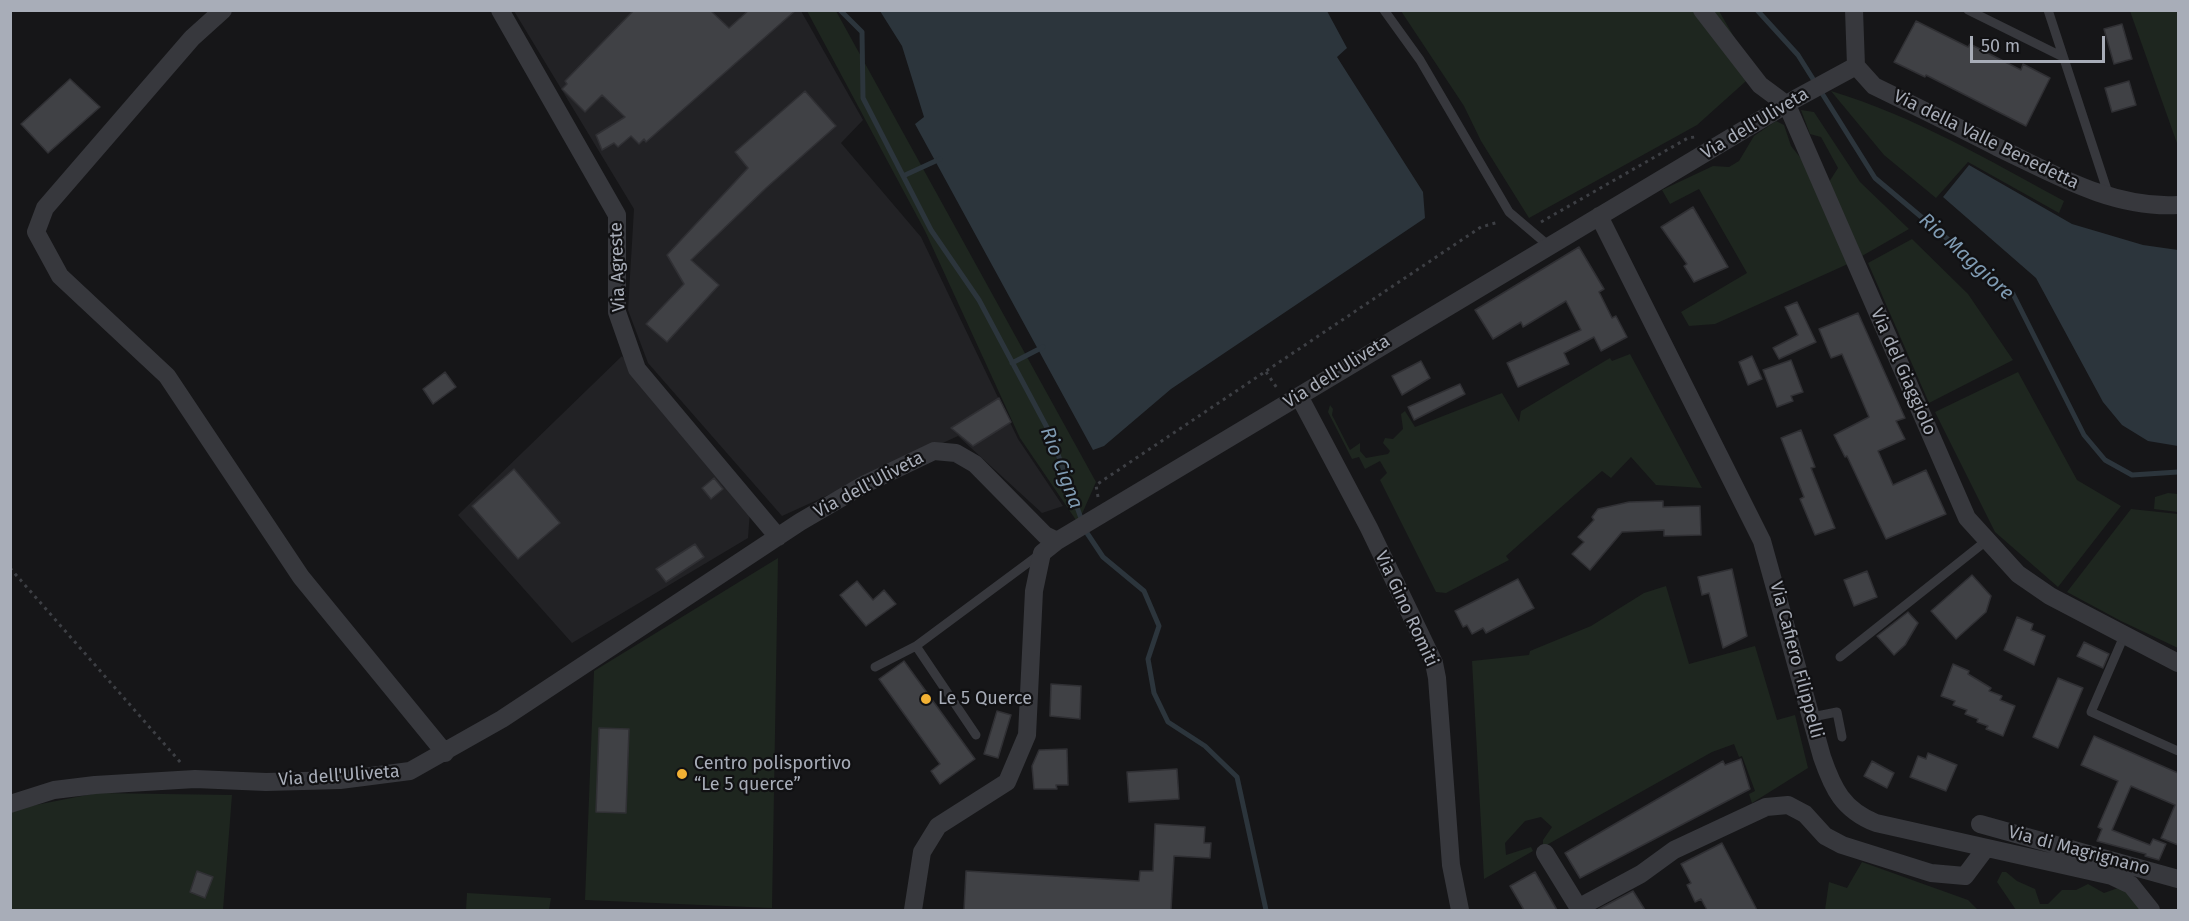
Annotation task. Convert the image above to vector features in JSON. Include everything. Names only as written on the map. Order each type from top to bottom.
[{"type":"street","points":[[223,10],[192,38],[45,208],[36,232],[60,276],[168,376],[301,577],[445,753]]},
{"type":"street","name":"Via Agreste","points":[[500,10],[617,215],[617,312],[636,369],[778,537]]},
{"type":"street","name":"Via del Giaggiolo","points":[[1702,10],[1760,85],[1793,101],[1967,518],[2018,574],[2050,596],[2178,663]]},
{"type":"street","points":[[1854,10],[1856,66]]},
{"type":"street","name":"Via dell'Uliveta","points":[[10,804],[54,790],[95,785],[195,779],[266,782],[340,780],[410,771],[502,719],[778,537],[865,484],[940,451],[956,453],[975,464],[1045,535],[1064,536],[1101,516],[1599,216],[1856,66]]},
{"type":"street","name":"Via della Valle Benedetta","points":[[1856,66],[1874,86],[2045,170],[2110,198],[2149,204],[2178,205]]},
{"type":"street","name":"Via Cafiero Filippelli","points":[[1599,216],[1762,541],[1830,782],[1841,800],[1855,813],[1876,823],[2121,879],[2140,894],[2151,910]]},
{"type":"street","name":"Via Gino Romiti","points":[[1299,396],[1369,528],[1434,663],[1453,883],[1460,910]]},
{"type":"street","points":[[913,910],[922,852],[938,826],[1006,782],[1027,735],[1034,591],[1042,553],[1064,536]]},
{"type":"street","points":[[1545,854],[1579,909],[1641,874],[1674,850],[1766,807],[1788,805],[1805,814],[1825,836],[1842,845],[1946,876],[1965,876],[1986,848]]},
{"type":"street","name":"Via di Magrignano","points":[[1980,824],[2178,879]]},
{"type":"lane","points":[[1384,10],[1420,60],[1509,212],[1549,246]]},
{"type":"lane","points":[[1968,10],[2063,57]]},
{"type":"lane","points":[[2048,10],[2110,198]]},
{"type":"lane","points":[[1840,657],[1986,541]]},
{"type":"lane","points":[[875,667],[916,646],[1042,553]]},
{"type":"lane","points":[[2124,636],[2091,712],[2178,751]]},
{"type":"lane","points":[[916,646],[976,735]]},
{"type":"lane","points":[[1812,717],[1837,711],[1842,737]]},
{"type":"path","points":[[1101,516],[1096,485],[1481,227],[1495,221],[1538,224],[1688,138],[1711,136],[1725,143]]},
{"type":"path","points":[[10,568],[195,779]]},
{"type":"shaded area","points":[[514,11],[801,11],[863,120],[841,143],[921,237],[1018,439],[1063,506],[1042,513],[958,436],[782,516],[648,363],[628,310],[634,209]]},
{"type":"shaded area","points":[[807,11],[836,11],[1096,482],[1078,523],[1020,438],[925,231]]},
{"type":"shaded area","points":[[880,11],[1327,11],[1347,48],[1337,57],[1423,192],[1425,218],[1171,389],[1104,446],[1093,450],[915,124],[924,117],[902,46]]},
{"type":"shaded area","points":[[1401,11],[1719,11],[1755,73],[1697,125],[1529,218],[1481,141],[1464,106]]},
{"type":"shaded area","points":[[2130,11],[2178,11],[2178,146]]},
{"type":"shaded area","points":[[1831,91],[1892,113],[1979,155],[2064,201],[2059,213],[1968,162],[1936,198],[1884,155]]},
{"type":"shaded area","points":[[1801,110],[1814,112],[1860,182],[1909,229],[1862,256],[1829,182],[1838,168],[1821,137],[1810,134]]},
{"type":"shaded area","points":[[1776,121],[1784,125],[1791,146],[1803,161],[1850,263],[1715,324],[1689,326],[1681,312],[1747,273],[1699,189],[1670,204],[1662,190],[1713,166],[1729,167],[1739,161],[1754,136]]},
{"type":"shaded area","points":[[1969,165],[2072,224],[2143,245],[2178,250],[2178,446],[2148,441],[2122,425],[2103,402],[2036,278],[1943,197]]},
{"type":"shaded area","points":[[1912,239],[1968,294],[2013,360],[1929,403],[1868,263]]},
{"type":"shaded area","points":[[1630,354],[1702,488],[1656,485],[1631,457],[1611,478],[1602,471],[1506,556],[1509,560],[1446,593],[1436,592],[1380,480],[1387,473],[1380,461],[1365,469],[1359,457],[1352,459],[1328,412],[1330,405],[1333,409],[1332,415],[1350,450],[1360,443],[1360,451],[1366,458],[1388,454],[1390,451],[1383,443],[1385,438],[1393,439],[1403,429],[1401,414],[1405,411],[1415,427],[1502,393],[1519,422],[1521,411],[1610,358],[1612,361]]},
{"type":"shaded area","points":[[622,356],[750,511],[748,538],[572,643],[458,515]]},
{"type":"shaded area","points":[[2018,372],[2077,480],[2121,506],[2058,587],[1995,532],[1935,412]]},
{"type":"shaded area","points":[[2168,493],[2178,494],[2178,512],[2154,509],[2155,497]]},
{"type":"shaded area","points":[[2131,509],[2178,514],[2178,648],[2067,592]]},
{"type":"shaded area","name":"Centro polisportivo “Le 5 querce”","points":[[778,558],[772,908],[585,900],[594,671]]},
{"type":"shaded area","points":[[1666,586],[1689,664],[1755,646],[1777,720],[1795,715],[1808,768],[1752,803],[1749,794],[1755,791],[1742,756],[1739,757],[1734,744],[1712,752],[1543,847],[1543,840],[1552,827],[1541,817],[1525,821],[1505,843],[1506,855],[1531,847],[1533,851],[1484,879],[1472,661],[1529,655],[1530,651],[1591,626],[1644,593]]},
{"type":"shaded area","points":[[97,793],[232,795],[223,910],[11,910],[10,810]]},
{"type":"shaded area","points":[[1862,862],[1968,900],[1978,910],[1825,910],[1829,882],[1847,888]]},
{"type":"shaded area","points":[[2002,872],[2006,872],[2017,881],[2035,889],[2040,904],[2048,904],[2062,890],[2076,890],[2088,884],[2104,893],[2118,888],[2128,893],[2142,910],[2016,910],[1997,882]]},
{"type":"shaded area","points":[[467,893],[551,898],[549,910],[466,910]]},
{"type":"building","points":[[634,10],[710,10],[729,28],[749,10],[796,10],[646,142],[644,139],[639,144],[631,136],[618,147],[614,143],[602,150],[596,135],[625,117],[602,95],[585,112],[562,89],[567,84],[565,81]]},
{"type":"building","points":[[1916,21],[1968,47],[1970,44],[2021,70],[2023,64],[2050,78],[2026,126],[1926,75],[1925,77],[1894,62]]},
{"type":"building","points":[[2122,24],[2132,59],[2114,64],[2104,29]]},
{"type":"building","points":[[70,79],[100,107],[48,153],[21,124]]},
{"type":"building","points":[[2129,81],[2136,105],[2112,112],[2105,88]]},
{"type":"building","points":[[805,91],[836,126],[766,188],[691,260],[719,285],[667,342],[646,324],[684,284],[667,255],[748,168],[735,152]]},
{"type":"building","points":[[1693,207],[1728,267],[1694,282],[1684,266],[1687,264],[1661,227]]},
{"type":"building","points":[[1579,247],[1604,289],[1599,292],[1612,318],[1616,316],[1627,337],[1601,351],[1594,337],[1564,353],[1569,364],[1518,387],[1507,363],[1581,330],[1566,301],[1523,327],[1521,322],[1493,339],[1475,310]]},
{"type":"building","points":[[1797,302],[1816,342],[1779,359],[1773,348],[1798,335],[1785,307]]},
{"type":"building","points":[[1858,313],[1905,418],[1896,421],[1905,439],[1878,451],[1893,485],[1926,470],[1946,514],[1886,539],[1847,456],[1845,457],[1834,435],[1869,417],[1842,354],[1831,358],[1819,329]]},
{"type":"building","points":[[1752,356],[1762,379],[1748,385],[1739,362]]},
{"type":"building","points":[[1791,360],[1803,392],[1791,396],[1793,401],[1777,407],[1763,370]]},
{"type":"building","points":[[1421,361],[1430,378],[1402,395],[1392,376]]},
{"type":"building","points":[[445,372],[456,387],[433,404],[423,389]]},
{"type":"building","points":[[1460,384],[1465,394],[1414,420],[1408,407]]},
{"type":"building","points":[[999,398],[1011,422],[973,446],[951,428]]},
{"type":"building","points":[[1801,430],[1815,467],[1811,468],[1835,528],[1815,535],[1800,499],[1804,497],[1781,438]]},
{"type":"building","points":[[514,469],[560,523],[518,559],[472,506]]},
{"type":"building","points":[[714,478],[723,489],[711,499],[702,488]]},
{"type":"building","points":[[1663,501],[1663,507],[1700,506],[1701,535],[1664,536],[1664,530],[1622,532],[1590,570],[1572,554],[1584,542],[1578,537],[1594,520],[1592,517],[1598,509],[1629,502]]},
{"type":"building","points":[[695,544],[704,557],[666,582],[656,569]]},
{"type":"building","points":[[1732,569],[1747,636],[1723,648],[1709,593],[1702,595],[1698,577]]},
{"type":"building","points":[[1867,571],[1877,597],[1854,606],[1844,580]]},
{"type":"building","points":[[1972,575],[1991,596],[1986,612],[1956,639],[1931,611]]},
{"type":"building","points":[[1518,579],[1534,608],[1486,633],[1483,628],[1472,634],[1467,625],[1463,627],[1455,611]]},
{"type":"building","points":[[857,581],[873,600],[884,590],[896,604],[866,626],[840,595]]},
{"type":"building","points":[[1908,612],[1918,623],[1905,645],[1894,655],[1877,636]]},
{"type":"building","points":[[2017,617],[2033,624],[2031,630],[2045,636],[2034,665],[2004,650]]},
{"type":"building","points":[[2084,642],[2109,654],[2103,668],[2077,656]]},
{"type":"building","points":[[904,661],[975,759],[940,784],[931,771],[940,764],[879,679]]},
{"type":"building","points":[[1953,664],[1969,671],[1968,674],[1991,688],[1989,691],[2002,696],[2000,700],[2015,706],[2003,736],[1986,729],[1988,726],[1965,714],[1967,710],[1953,705],[1955,701],[1941,696]]},
{"type":"building","points":[[2058,678],[2083,688],[2058,748],[2033,737]]},
{"type":"building","points":[[1051,684],[1081,686],[1080,719],[1050,716]]},
{"type":"building","points":[[997,711],[1011,715],[998,758],[984,754]]},
{"type":"building","points":[[599,728],[629,729],[626,813],[596,812]]},
{"type":"building","points":[[2094,736],[2178,773],[2178,845],[2161,838],[2175,805],[2131,786],[2112,830],[2150,845],[2153,839],[2166,844],[2159,860],[2145,856],[2146,854],[2097,841],[2102,829],[2098,827],[2118,781],[2081,765]]},
{"type":"building","points":[[1067,749],[1068,785],[1056,785],[1057,789],[1034,789],[1032,766],[1039,750]]},
{"type":"building","points":[[1928,753],[1957,765],[1946,791],[1910,777],[1918,756],[1926,759]]},
{"type":"building","points":[[1741,759],[1750,789],[1580,878],[1565,853],[1723,761],[1725,765]]},
{"type":"building","points":[[1872,761],[1894,773],[1887,788],[1864,776]]},
{"type":"building","points":[[1177,769],[1179,799],[1129,802],[1127,772]]},
{"type":"building","points":[[1155,824],[1205,827],[1204,843],[1211,843],[1210,858],[1174,856],[1171,910],[964,910],[966,871],[1139,881],[1140,871],[1153,871]]},
{"type":"building","points":[[1722,843],[1757,910],[1707,910],[1701,899],[1695,902],[1687,885],[1691,883],[1681,864]]},
{"type":"building","points":[[197,871],[213,877],[205,898],[190,892]]},
{"type":"building","points":[[1535,872],[1557,910],[1524,910],[1510,886]]},
{"type":"building","points":[[1633,891],[1645,910],[1597,910]]},
{"type":"waterway","name":"Rio Cigna","points":[[840,10],[862,32],[863,98],[931,230],[979,300],[1051,435],[1082,521]]},
{"type":"waterway","name":"Rio Maggiore","points":[[1757,10],[1798,55],[1875,178],[2013,294],[2084,435],[2105,460],[2132,475],[2178,472]]},
{"type":"waterway","points":[[903,176],[940,159]]},
{"type":"waterway","points":[[1012,363],[1043,347]]},
{"type":"waterway","name":"Rio Cigna","points":[[1085,530],[1103,557],[1144,591],[1159,626],[1148,659],[1154,693],[1168,722],[1205,746],[1237,777],[1266,910]]},
{"type":"place","name":"Le 5 Querce","points":[[926,699]]},
{"type":"place","name":"Centro polisportivo “Le 5 querce”","points":[[682,774]]}]
